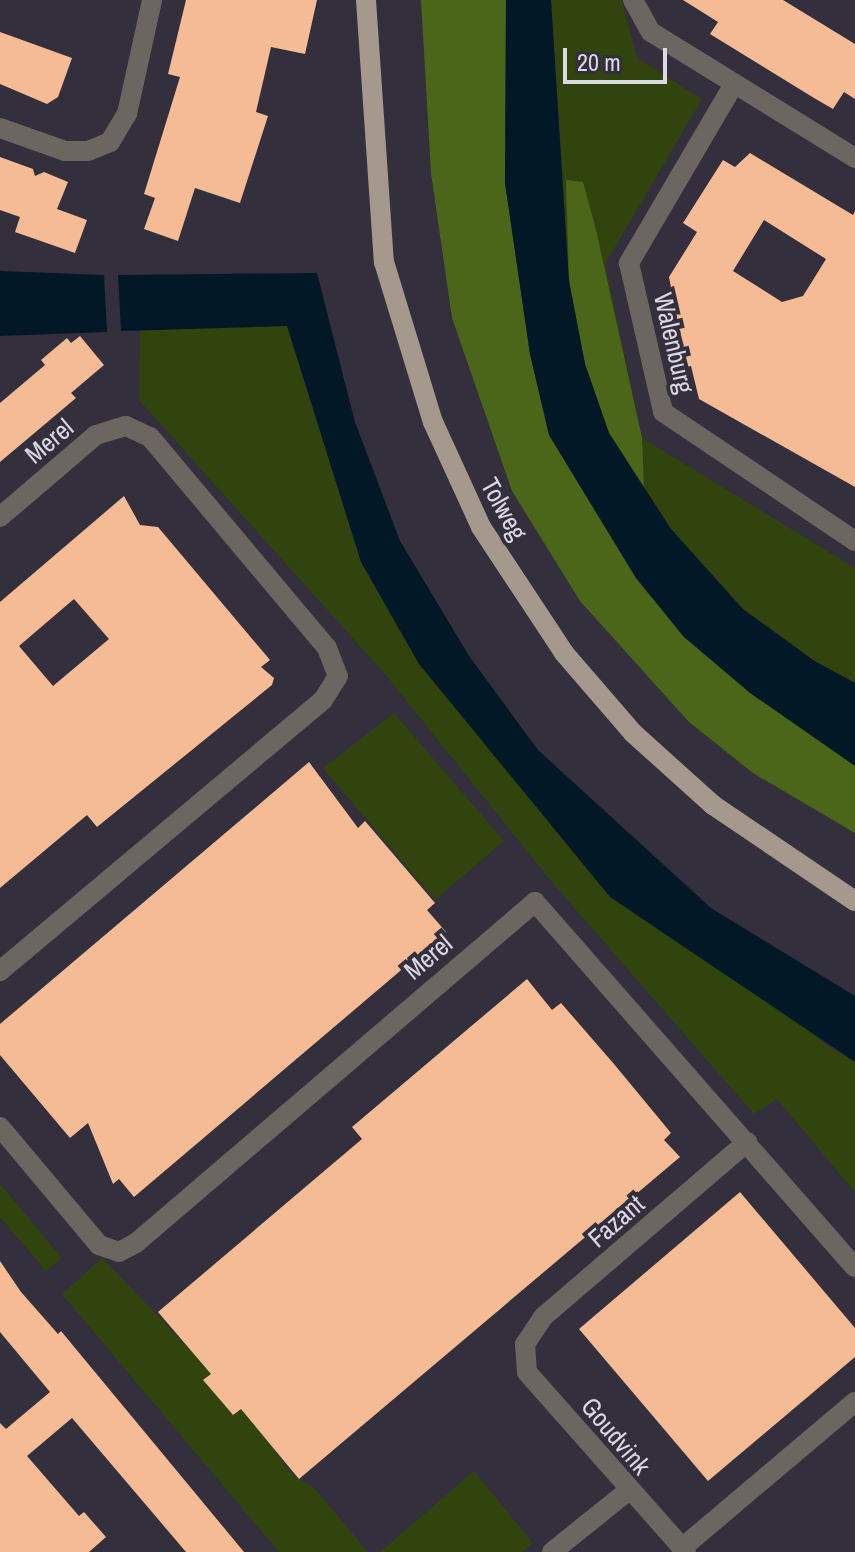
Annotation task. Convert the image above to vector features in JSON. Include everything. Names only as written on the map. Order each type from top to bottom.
[{"type":"main road","name":"Tolweg","points":[[366,0],[384,262],[433,422],[481,527],[564,653],[633,733],[713,805],[855,901]]},
{"type":"street","points":[[0,128],[65,151],[88,151],[110,142],[127,114],[152,0]]},
{"type":"street","points":[[633,0],[651,32],[855,158]]},
{"type":"street","name":"Walenburg","points":[[734,84],[629,263],[663,412],[855,541]]},
{"type":"street","name":"Merel","points":[[0,517],[96,435],[126,426],[150,437],[327,648],[338,676],[323,700],[0,971]]},
{"type":"street","name":"Merel","points":[[0,1127],[99,1245],[119,1252],[136,1243],[535,902],[855,1267]]},
{"type":"street","name":"Fazant","points":[[525,1344],[543,1317],[747,1142]]},
{"type":"street","name":"Goudvink","points":[[525,1344],[527,1372],[628,1491],[684,1550]]},
{"type":"street","points":[[684,1550],[855,1402]]},
{"type":"street","points":[[552,1552],[628,1491]]},
{"type":"green space","points":[[421,0],[506,0],[505,183],[530,354],[549,435],[636,578],[684,637],[855,766],[855,833],[753,773],[689,722],[580,601],[512,491],[452,318],[431,173]]},
{"type":"green space","points":[[551,0],[622,0],[637,58],[702,99],[605,264],[642,438],[855,568],[855,683],[813,660],[743,609],[671,529],[609,433],[585,364],[569,281]]},
{"type":"green space","points":[[566,180],[583,182],[596,230],[642,438],[644,488],[609,433],[585,364],[569,281]]},
{"type":"green space","points":[[287,325],[361,562],[419,664],[823,1043],[855,1062],[855,1192],[777,1099],[754,1114],[551,881],[385,674],[139,400],[140,330]]},
{"type":"green space","points":[[394,713],[504,841],[435,900],[323,768]]},
{"type":"green space","points":[[0,1184],[62,1258],[46,1271],[0,1217]]},
{"type":"green space","points":[[102,1258],[212,1372],[204,1380],[233,1415],[243,1408],[293,1475],[314,1488],[368,1552],[279,1552],[62,1294]]},
{"type":"green space","points":[[474,1471],[533,1543],[522,1552],[380,1552]]},
{"type":"water","points":[[506,0],[551,0],[569,281],[585,364],[609,433],[671,529],[743,609],[813,660],[855,683],[855,766],[750,693],[684,637],[636,578],[549,435],[530,354],[505,183]]},
{"type":"water","points":[[0,271],[104,275],[107,332],[0,336]]},
{"type":"water","points":[[317,273],[355,422],[400,541],[469,656],[538,750],[711,908],[855,996],[855,1062],[610,897],[419,664],[361,562],[287,326],[121,331],[118,275]]},
{"type":"building","points":[[186,0],[317,0],[305,54],[271,47],[256,112],[268,116],[240,203],[195,188],[178,241],[144,229],[155,198],[144,194],[180,77],[168,74]]},
{"type":"building","points":[[683,0],[783,0],[855,44],[855,99],[844,92],[833,109],[710,34],[718,22]]},
{"type":"building","points":[[0,32],[72,58],[58,97],[47,104],[0,84]]},
{"type":"building","points":[[750,153],[853,215],[855,211],[855,487],[699,399],[691,366],[686,367],[669,277],[697,232],[683,223],[723,160],[735,167]],"holes":[[[764,220],[826,259],[803,296],[782,302],[733,271]]]},
{"type":"building","points":[[0,157],[33,169],[35,176],[44,172],[68,182],[57,209],[87,220],[75,253],[15,232],[20,217],[0,210]]},
{"type":"building","points":[[80,336],[104,365],[71,393],[76,398],[0,462],[0,403],[45,365],[41,360],[67,338],[71,343]]},
{"type":"building","points":[[124,496],[140,525],[158,527],[270,660],[261,667],[274,678],[272,685],[97,827],[87,815],[0,888],[0,602]],"holes":[[[74,599],[109,639],[53,686],[19,646]]]},
{"type":"building","points":[[309,762],[358,828],[365,821],[435,903],[427,910],[446,932],[134,1197],[119,1179],[113,1184],[88,1123],[70,1138],[0,1055],[0,1024]]},
{"type":"building","points":[[527,979],[552,1010],[561,1003],[614,1064],[671,1133],[664,1140],[680,1157],[299,1479],[241,1409],[233,1415],[203,1380],[211,1374],[158,1312],[362,1139],[352,1127]]},
{"type":"building","points":[[740,1192],[855,1328],[855,1357],[708,1481],[579,1329]]},
{"type":"building","points":[[0,1261],[21,1292],[58,1334],[61,1331],[244,1552],[186,1552],[72,1418],[27,1456],[79,1516],[84,1512],[106,1537],[89,1552],[0,1552],[0,1423],[6,1429],[50,1392],[0,1332]]}]
